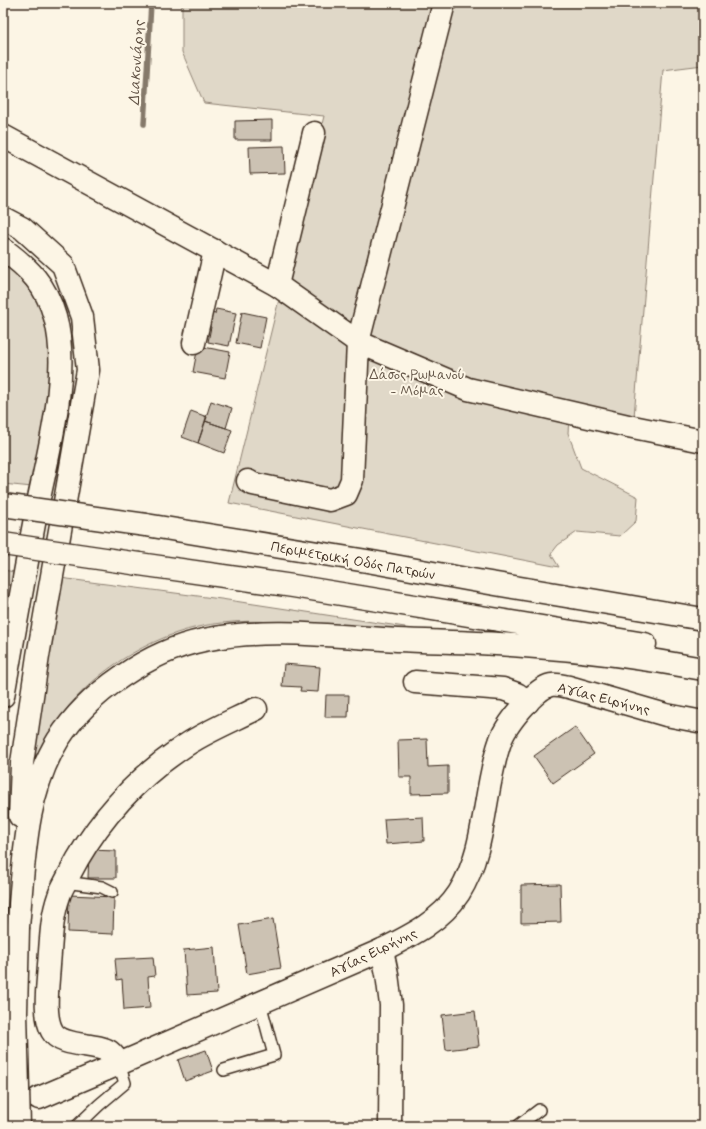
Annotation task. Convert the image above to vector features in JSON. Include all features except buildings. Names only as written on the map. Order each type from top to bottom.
[{"type":"main road","points":[[248,480],[253,484],[330,500],[346,494],[352,480],[358,342],[444,3]]},
{"type":"main road","points":[[276,285],[314,133]]},
{"type":"main road","points":[[3,136],[276,285],[358,342],[468,389],[628,426],[703,441]]},
{"type":"main road","points":[[3,218],[22,228],[62,265],[82,317],[88,370],[46,609],[22,763],[18,849],[16,1013],[18,1126]]},
{"type":"main road","points":[[3,249],[18,260],[34,275],[46,293],[55,317],[60,342],[61,368],[55,417],[24,575],[3,696]]},
{"type":"main road","points":[[194,343],[216,251]]},
{"type":"main road","name":"Περιμετρική Οδός Πατρών","points":[[3,506],[146,525],[703,619]]},
{"type":"main road","points":[[3,544],[301,587],[703,654]]},
{"type":"main road","points":[[18,927],[26,840],[30,816],[40,778],[52,751],[73,719],[94,698],[132,669],[173,649],[203,640],[273,633],[523,646],[638,658],[703,669]]},
{"type":"main road","points":[[415,682],[504,690],[517,694],[528,702]]},
{"type":"main road","name":"Αγίας Ειρήνης","points":[[39,1098],[382,950],[410,936],[441,914],[458,894],[469,870],[478,844],[499,743],[509,724],[528,702],[542,689],[555,685],[584,691],[666,715],[703,722]]},
{"type":"main road","points":[[119,1064],[109,1051],[85,1044],[62,1040],[52,1031],[49,1024],[47,1011],[50,946],[58,897],[77,858],[105,817],[129,791],[161,764],[195,739],[256,709]]},
{"type":"main road","points":[[382,950],[391,1005],[390,1126]]},
{"type":"lane","points":[[65,882],[102,887],[112,892]]},
{"type":"lane","points":[[224,1070],[274,1055],[260,1003]]},
{"type":"lane","points":[[77,1126],[125,1083],[119,1064]]},
{"type":"lane","points":[[518,1126],[540,1110]]},
{"type":"green space","name":"Δάσος Ρωμανού - Μόμας","points":[[182,3],[703,3],[703,65],[663,70],[634,417],[570,402],[568,433],[581,468],[638,497],[636,521],[620,536],[577,532],[558,545],[551,554],[559,567],[229,503],[324,116],[204,103],[182,52]]},
{"type":"green space","points":[[3,265],[15,274],[30,290],[41,305],[47,322],[52,373],[32,487],[3,484]]},
{"type":"green space","points":[[3,570],[15,572],[3,642]]},
{"type":"green space","points":[[60,578],[221,599],[405,627],[404,631],[285,622],[247,621],[222,623],[176,633],[132,653],[93,682],[76,698],[61,716],[31,769]]},
{"type":"waterway","name":"Διακονιάρης","points":[[144,124],[151,3]]},
{"type":"tunnel","points":[[3,1112],[35,1099]]}]
